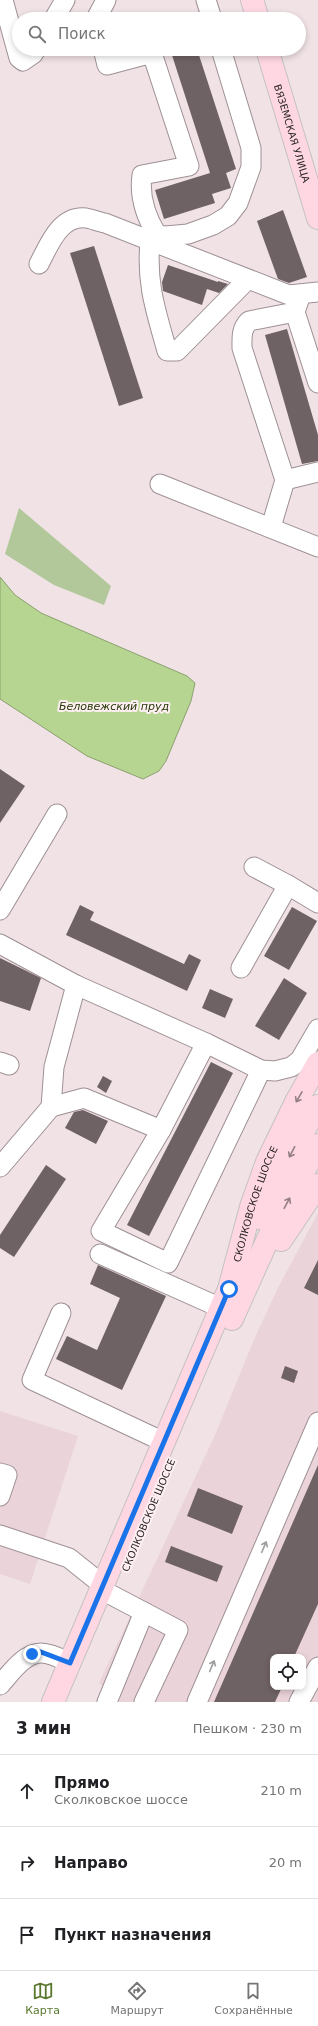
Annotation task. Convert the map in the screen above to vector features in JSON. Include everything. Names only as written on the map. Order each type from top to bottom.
[{"type":"main road","points":[[252,0],[256,12]]},
{"type":"main road","name":"ВЯЗЕМСКАЯ УЛИЦА","points":[[269,56],[318,218]]},
{"type":"main road","name":"СКОЛКОВСКОЕ ШОССЕ","points":[[53,1702],[70,1663],[106,1591],[226,1308],[251,1207],[267,1162],[296,1102],[318,1063]]},
{"type":"main road","points":[[226,1308],[293,1149],[318,1106]]},
{"type":"main road","points":[[226,1308],[272,1230],[318,1145]]},
{"type":"main road","points":[[226,1308],[270,1256],[318,1185]]},
{"type":"main road","name":"СКОЛКОВСКОЕ ШОССЕ","points":[[67,1702],[106,1591],[164,1442],[226,1308]]},
{"type":"lane","points":[[3,0],[12,33]]},
{"type":"lane","points":[[58,12],[65,0]]},
{"type":"lane","points":[[100,12],[106,0]]},
{"type":"lane","points":[[206,0],[210,12]]},
{"type":"lane","points":[[18,56],[23,60],[30,56]]},
{"type":"lane","points":[[104,56],[107,65],[141,56]]},
{"type":"lane","points":[[153,56],[189,166],[142,175],[141,186],[143,202],[151,226],[157,235],[166,236],[188,234],[213,225],[228,216],[238,203],[251,167],[251,148],[223,56]]},
{"type":"lane","points":[[39,264],[59,230],[67,222],[86,218],[104,223],[150,242],[305,299]]},
{"type":"lane","points":[[150,242],[148,265],[150,286],[167,351],[177,351],[248,279]]},
{"type":"lane","points":[[305,299],[318,384]]},
{"type":"lane","points":[[271,527],[285,480],[242,348],[242,334],[244,326],[249,322],[305,299]]},
{"type":"lane","points":[[285,480],[318,472]]},
{"type":"lane","points":[[160,484],[318,547]]},
{"type":"lane","points":[[0,910],[57,814]]},
{"type":"lane","points":[[254,867],[318,902]]},
{"type":"lane","points":[[241,968],[288,885]]},
{"type":"lane","points":[[0,944],[76,985],[206,1043],[261,1070],[275,1071],[291,1067],[300,1060],[318,1029]]},
{"type":"lane","points":[[51,1107],[54,1067],[76,985]]},
{"type":"lane","points":[[206,1043],[161,1130],[101,1231],[168,1263],[261,1070]]},
{"type":"lane","points":[[0,1167],[51,1107],[84,1098],[161,1130]]},
{"type":"lane","points":[[100,1254],[226,1308]]},
{"type":"lane","points":[[61,1313],[32,1380],[164,1442]]},
{"type":"lane","points":[[197,1702],[318,1422]]},
{"type":"lane","points":[[0,1473],[7,1475],[0,1496]]},
{"type":"lane","points":[[0,1535],[69,1558],[106,1591],[178,1630],[144,1702]]},
{"type":"lane","points":[[107,1702],[144,1612]]},
{"type":"lane","points":[[0,1685],[22,1662],[32,1654],[41,1652],[70,1663]]},
{"type":"lane","points":[[299,1702],[318,1667]]},
{"type":"shaded area","points":[[19,508],[111,586],[104,605],[54,585],[5,554]]},
{"type":"shaded area","points":[[318,1213],[318,1702],[120,1702],[99,1683],[215,1435],[255,1337],[279,1286]]},
{"type":"shaded area","points":[[0,1411],[78,1436],[30,1584],[0,1574]]},
{"type":"water","name":"Беловежский пруд","points":[[0,577],[15,595],[41,613],[187,676],[195,683],[191,701],[166,761],[159,771],[143,779],[87,756],[0,699]]},
{"type":"building","points":[[172,56],[199,56],[236,169],[226,173],[231,188],[212,194],[215,203],[164,219],[155,190],[210,173]]},
{"type":"building","points":[[283,210],[307,277],[289,283],[278,279],[257,221]]},
{"type":"building","points":[[94,246],[143,398],[119,406],[70,253]]},
{"type":"building","points":[[168,265],[228,284],[219,293],[207,289],[202,305],[163,291],[162,282]]},
{"type":"building","points":[[287,329],[318,435],[318,461],[302,464],[265,335]]},
{"type":"building","points":[[0,769],[25,786],[0,823]]},
{"type":"building","points":[[80,905],[94,912],[90,920],[184,964],[189,954],[201,960],[187,991],[66,935]]},
{"type":"building","points":[[292,907],[317,921],[289,970],[264,956]]},
{"type":"building","points":[[0,958],[41,978],[30,1011],[0,1001]]},
{"type":"building","points":[[284,978],[307,993],[279,1040],[255,1026]]},
{"type":"building","points":[[210,989],[233,999],[225,1018],[202,1008]]},
{"type":"building","points":[[211,1062],[233,1073],[149,1236],[127,1225]]},
{"type":"building","points":[[103,1076],[112,1081],[106,1093],[97,1087]]},
{"type":"building","points":[[83,1110],[108,1121],[96,1144],[65,1128],[74,1112]]},
{"type":"building","points":[[46,1165],[66,1179],[14,1257],[0,1248],[0,1235]]},
{"type":"building","points":[[318,1260],[318,1295],[304,1288]]},
{"type":"building","points":[[98,1265],[166,1296],[122,1390],[56,1359],[67,1336],[97,1350],[120,1298],[90,1284]]},
{"type":"building","points":[[285,1366],[298,1371],[294,1383],[281,1378]]},
{"type":"building","points":[[318,1465],[318,1604],[295,1654],[270,1654],[270,1690],[281,1690],[275,1702],[214,1702]]},
{"type":"building","points":[[198,1488],[243,1506],[232,1534],[187,1516]]},
{"type":"building","points":[[171,1546],[223,1566],[217,1582],[165,1562]]},
{"type":"route","points":[[32,1654],[41,1652],[70,1663],[229,1289]]}]
